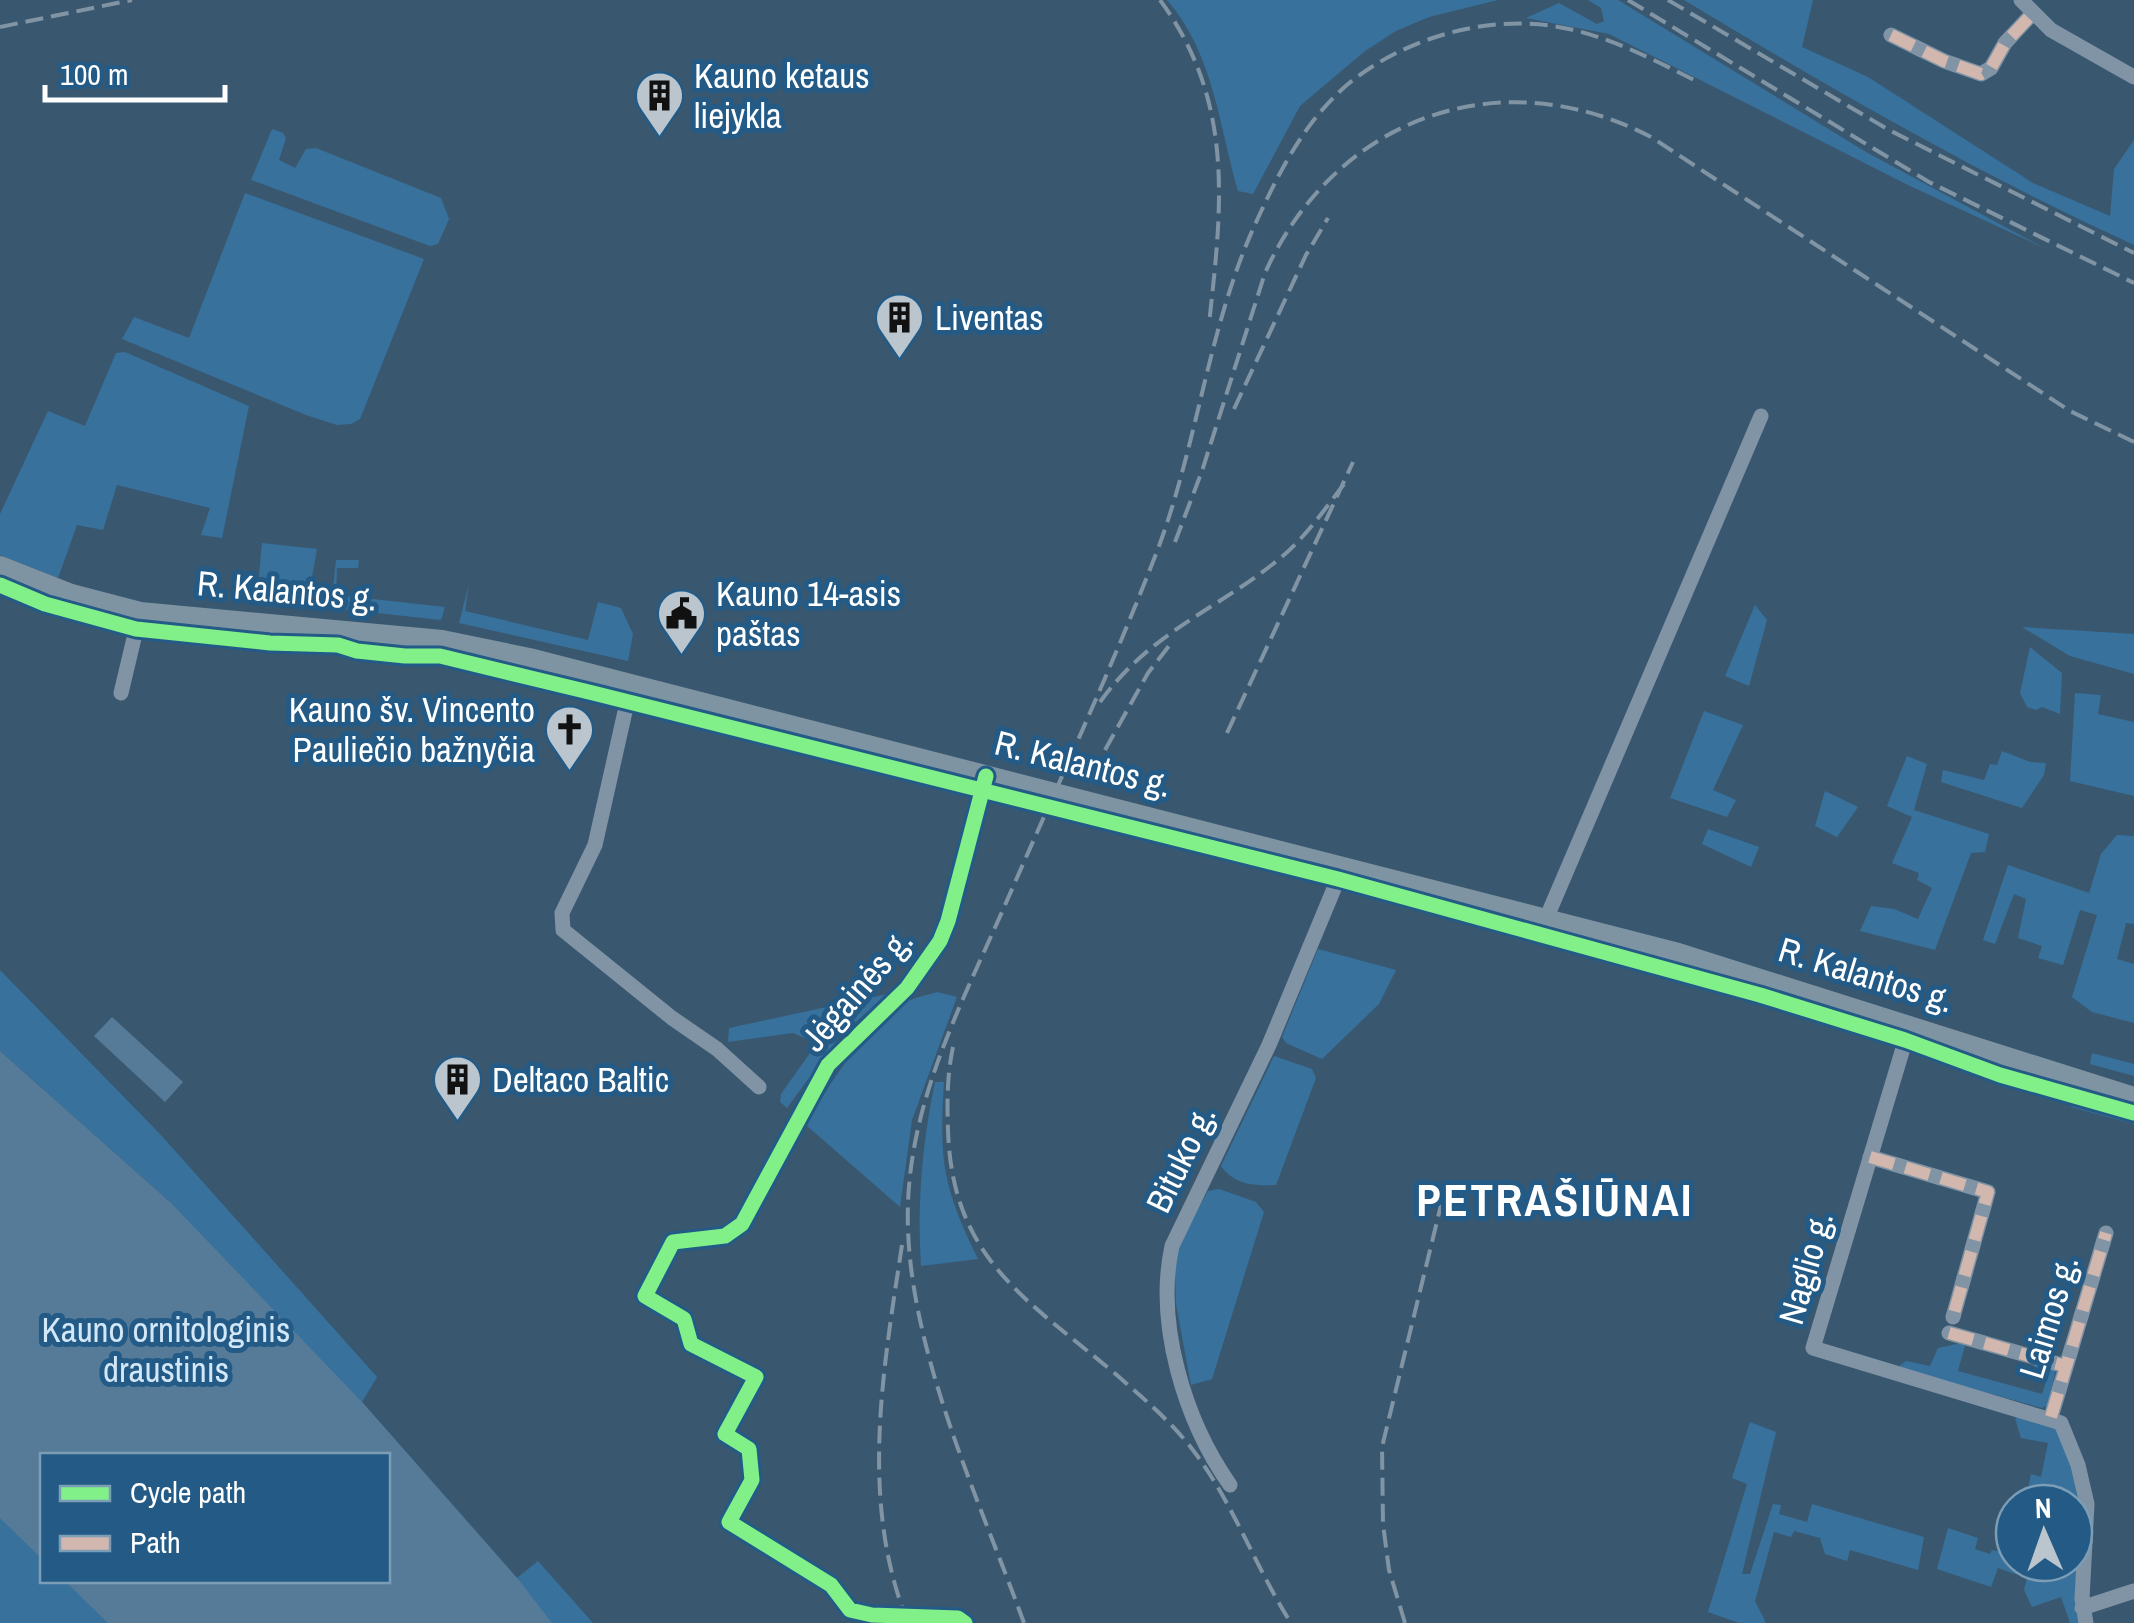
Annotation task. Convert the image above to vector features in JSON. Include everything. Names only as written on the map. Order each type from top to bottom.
[{"type":"main road","name":"R. Kalantos g.","points":[[0,567],[72,595],[140,613],[442,641],[630,685],[1678,954],[1910,1024],[2134,1098]]},
{"type":"street","points":[[2020,0],[2051,30],[2134,76]]},
{"type":"street","points":[[1890,35],[1981,74],[1991,68],[2005,43],[2032,14]]},
{"type":"street","points":[[1546,919],[1761,416]]},
{"type":"street","points":[[121,693],[140,613]]},
{"type":"street","points":[[630,685],[595,845],[562,913],[563,930],[717,1049],[759,1088]]},
{"type":"street","name":"Jėgainės g.","points":[[965,1623],[958,1618],[872,1615],[850,1610],[831,1585],[729,1522],[752,1480],[749,1449],[725,1434],[756,1377],[691,1344],[684,1319],[645,1296],[673,1242],[725,1236],[742,1224],[828,1065],[907,988],[940,941],[986,776]]},
{"type":"street","name":"Bituko g.","points":[[1230,1485],[1217,1466],[1180,1380],[1168,1306],[1168,1265],[1172,1246],[1269,1045],[1343,867]]},
{"type":"street","name":"Naglio g.","points":[[1910,1024],[1813,1348],[2051,1418]]},
{"type":"street","points":[[1870,1157],[1988,1192],[1951,1325],[2064,1366]]},
{"type":"street","name":"Laimos g.","points":[[2051,1418],[2106,1233]]},
{"type":"street","points":[[2051,1418],[2066,1430],[2086,1504],[2084,1616],[2134,1591]]},
{"type":"green space","points":[[1167,0],[1498,0],[1429,17],[1396,31],[1365,51],[1300,106],[1253,194],[1238,191],[1205,67],[1183,21]]},
{"type":"green space","points":[[1588,0],[1618,0],[1866,152],[2044,248],[1908,185],[1609,34],[1526,18],[1559,3],[1597,24],[1604,21],[1601,8]]},
{"type":"green space","points":[[1684,0],[1813,0],[1802,47],[1868,77],[2033,183],[2110,216],[2114,169],[2134,140],[2134,245],[1905,129]]},
{"type":"green space","points":[[272,129],[286,138],[279,160],[295,168],[306,149],[316,148],[441,198],[449,219],[438,244],[430,246],[251,180]]},
{"type":"green space","points":[[245,193],[424,259],[360,419],[351,424],[337,425],[306,415],[122,339],[134,317],[189,338]]},
{"type":"green space","points":[[125,352],[249,406],[222,538],[201,535],[210,508],[117,485],[103,530],[77,525],[58,578],[0,555],[0,514],[48,411],[85,426],[116,353]]},
{"type":"green space","points":[[262,543],[317,549],[303,608],[279,606],[258,587]]},
{"type":"green space","points":[[336,560],[359,560],[358,568],[337,568],[336,595],[445,607],[441,620],[331,608]]},
{"type":"green space","points":[[469,584],[465,611],[588,640],[598,602],[621,608],[633,634],[628,661],[459,623]]},
{"type":"green space","points":[[1755,605],[1767,620],[1749,686],[1725,676]]},
{"type":"green space","points":[[2022,627],[2134,634],[2134,674],[2070,656]]},
{"type":"green space","points":[[2030,647],[2062,673],[2060,714],[2042,707],[2027,707],[2020,693]]},
{"type":"green space","points":[[2075,693],[2101,695],[2098,714],[2134,722],[2134,796],[2070,781]]},
{"type":"green space","points":[[1704,711],[1743,725],[1713,790],[1736,800],[1727,817],[1670,798]]},
{"type":"green space","points":[[2002,751],[2030,762],[2046,763],[2044,775],[2022,808],[1941,782],[1943,770],[1984,780],[1990,764],[1997,765]]},
{"type":"green space","points":[[1907,756],[1927,764],[1914,810],[1989,834],[1985,852],[1971,853],[1935,950],[1860,931],[1871,906],[1894,909],[1918,919],[1932,888],[1917,880],[1919,873],[1892,863],[1912,817],[1887,806]]},
{"type":"green space","points":[[1825,791],[1858,807],[1837,837],[1815,826]]},
{"type":"green space","points":[[1708,829],[1759,847],[1751,867],[1702,844]]},
{"type":"green space","points":[[2117,835],[2134,836],[2134,924],[2126,923],[2117,959],[2134,964],[2134,1023],[2092,1012],[2072,997],[2097,915],[2080,910],[2063,965],[2038,958],[2042,946],[2018,938],[2026,899],[2014,894],[1995,944],[1983,940],[2008,865],[2089,893],[2101,854]]},
{"type":"green space","points":[[1318,949],[1396,970],[1379,1004],[1322,1059],[1286,1043],[1282,1037]]},
{"type":"green space","name":"Kauno ornitologinis draustinis","points":[[0,970],[160,1134],[377,1377],[362,1402],[517,1578],[538,1561],[593,1623],[0,1623],[0,1356],[170,1202],[0,1051]]},
{"type":"green space","points":[[937,992],[957,997],[912,1120],[900,1207],[806,1125],[836,1076],[872,1031],[904,1003]]},
{"type":"green space","points":[[887,994],[839,1037],[787,1108],[780,1102],[781,1094],[817,1043],[793,1033],[728,1042],[729,1028]]},
{"type":"green space","points":[[2092,1053],[2134,1064],[2134,1076],[2090,1064]]},
{"type":"green space","points":[[1274,1056],[1312,1069],[1316,1078],[1276,1185],[1239,1181],[1221,1166]]},
{"type":"green space","points":[[935,1082],[944,1082],[942,1133],[946,1174],[957,1212],[978,1259],[921,1266],[922,1174]]},
{"type":"green space","points":[[2078,1090],[2134,1108],[2134,1124],[2071,1107]]},
{"type":"green space","points":[[1219,1189],[1256,1202],[1264,1212],[1212,1379],[1191,1385],[1176,1304],[1177,1248],[1208,1191]]},
{"type":"green space","points":[[1966,1342],[1958,1371],[2042,1394],[2049,1372],[2033,1366],[2034,1361],[2056,1369],[2048,1405],[2042,1408],[1897,1368],[1906,1361],[1930,1366],[1938,1348]]},
{"type":"green space","points":[[2019,1415],[2059,1429],[2076,1483],[2029,1483],[2031,1474],[2041,1477],[2048,1443],[2021,1438],[2015,1419]]},
{"type":"green space","points":[[1750,1422],[1776,1432],[1742,1574],[1750,1574],[1773,1504],[1781,1505],[1779,1514],[1807,1522],[1812,1504],[1924,1537],[1918,1570],[1850,1550],[1847,1561],[1825,1554],[1820,1538],[1794,1531],[1791,1537],[1774,1532],[1755,1601],[1766,1623],[1739,1623],[1708,1612],[1747,1484],[1732,1478]]},
{"type":"green space","points":[[1948,1528],[1978,1538],[1975,1549],[1990,1554],[1992,1550],[1991,1587],[1937,1569]]},
{"type":"green space","points":[[2026,1583],[2076,1583],[2075,1609],[2080,1623],[2070,1623],[2061,1597],[2032,1607],[2024,1590]]},
{"type":"shaded area","points":[[112,1017],[183,1082],[165,1102],[94,1036]]},
{"type":"shaded area","name":"Kauno ornitologinis draustinis","points":[[0,1051],[170,1202],[362,1402],[552,1623],[108,1623],[67,1583],[390,1583],[390,1453],[40,1453],[40,1557],[0,1518]]},
{"type":"railway","points":[[0,27],[132,0]]},
{"type":"railway","points":[[1160,0],[1184,38],[1212,116],[1219,197],[1209,324]]},
{"type":"railway","points":[[1628,0],[1929,182],[2134,283]]},
{"type":"railway","points":[[1668,0],[1889,130],[2134,253]]},
{"type":"railway","points":[[1024,1623],[930,1362],[910,1255],[908,1203],[912,1162],[919,1123],[944,1045],[1154,559],[1182,474],[1226,301],[1258,218],[1296,146],[1333,98],[1371,67],[1452,32],[1511,24],[1569,29],[1620,45],[1700,83]]},
{"type":"railway","points":[[1175,542],[1202,471],[1265,273],[1295,219],[1333,175],[1378,141],[1427,117],[1481,104],[1536,103],[1594,114],[1651,137],[2070,411],[2134,442]]},
{"type":"railway","points":[[1234,409],[1306,255],[1328,218]]},
{"type":"railway","points":[[1227,733],[1353,462]]},
{"type":"railway","points":[[1100,702],[1160,641],[1283,555],[1344,484]]},
{"type":"railway","points":[[1105,750],[1148,673],[1172,642]]},
{"type":"railway","points":[[953,1047],[948,1109],[953,1175],[964,1213],[980,1245],[1026,1299],[1146,1401],[1189,1445],[1218,1487],[1291,1623]]},
{"type":"railway","points":[[1405,1623],[1389,1570],[1383,1524],[1382,1447],[1442,1201]]},
{"type":"railway","points":[[902,1245],[879,1435],[884,1530],[893,1577],[908,1623]]},
{"type":"marked path","points":[[1891,35],[1981,74],[1991,68],[2005,43],[2032,14]]},
{"type":"marked path","points":[[1870,1157],[1988,1192],[1953,1317]]},
{"type":"marked path","points":[[2051,1417],[2106,1233]]},
{"type":"marked path","points":[[1949,1333],[2065,1366]]},
{"type":"cycle path","points":[[0,585],[45,604],[136,629],[270,643],[338,645],[405,656],[440,656],[593,693],[1338,879],[1760,995],[1905,1040],[2000,1075],[2134,1113]]},
{"type":"cycle path","points":[[965,1623],[958,1618],[872,1615],[850,1610],[831,1585],[729,1522],[752,1480],[749,1449],[725,1434],[756,1377],[691,1344],[684,1319],[645,1296],[673,1242],[725,1236],[742,1224],[828,1065],[907,988],[940,941],[986,776]]},
{"type":"place","name":"Kauno ketaus liejykla","points":[[659,138]]},
{"type":"place","name":"Liventas","points":[[900,360]]},
{"type":"place","name":"Kauno 14-asis paštas","points":[[681,656]]},
{"type":"place","name":"Kauno šv. Vincento Pauliečio bažnyčia","points":[[570,772]]},
{"type":"place","name":"Deltaco Baltic","points":[[457,1122]]},
{"type":"district","name":"PETRAŠIŪNAI","points":[[1555,1200]]}]
